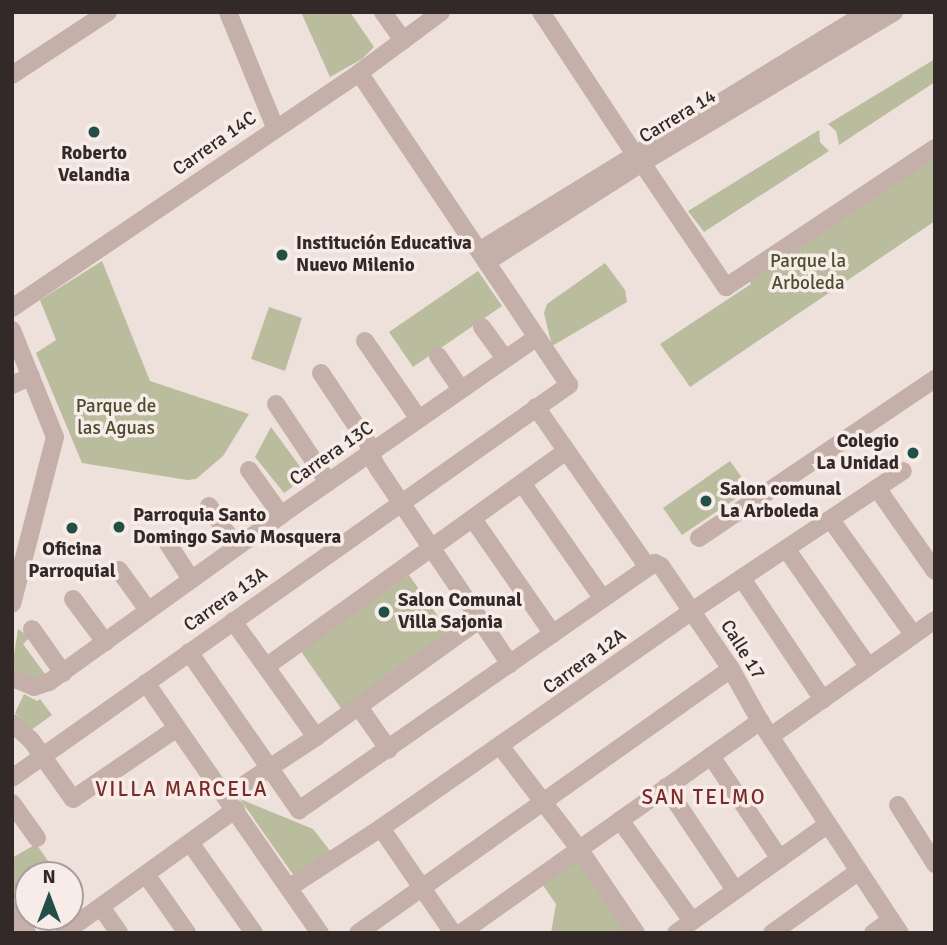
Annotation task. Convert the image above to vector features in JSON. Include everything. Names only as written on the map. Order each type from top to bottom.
[{"type":"street","points":[[228,12],[275,127]]},
{"type":"street","points":[[383,12],[403,41]]},
{"type":"street","name":"Carrera 14C","points":[[12,308],[359,72],[441,12]]},
{"type":"street","points":[[541,12],[726,287],[935,148]]},
{"type":"street","name":"Carrera 14","points":[[483,257],[867,12]]},
{"type":"street","name":"Carrera 14","points":[[638,158],[894,12]]},
{"type":"street","points":[[12,75],[97,15]]},
{"type":"street","points":[[359,72],[536,338]]},
{"type":"street","points":[[482,327],[505,359]]},
{"type":"street","points":[[12,330],[55,437],[12,604]]},
{"type":"street","name":"Carrera 13C","points":[[12,678],[34,687],[63,673],[281,515],[536,338]]},
{"type":"street","name":"Carrera 13A","points":[[12,778],[569,385],[536,338]]},
{"type":"street","points":[[365,341],[419,419]]},
{"type":"street","points":[[438,356],[461,389]]},
{"type":"street","points":[[321,373],[373,451],[373,460],[510,664]]},
{"type":"street","points":[[12,385],[31,376]]},
{"type":"street","points":[[699,538],[935,379]]},
{"type":"street","points":[[276,404],[328,482]]},
{"type":"street","name":"Calle 17","points":[[536,407],[647,566],[655,563],[661,566],[731,669],[760,721],[896,926]]},
{"type":"street","points":[[267,666],[433,550],[566,451]]},
{"type":"street","points":[[249,470],[281,515]]},
{"type":"street","name":"Carrera 12A","points":[[290,887],[501,747],[692,611],[743,580],[903,471]]},
{"type":"street","points":[[522,483],[603,599]]},
{"type":"street","points":[[877,488],[935,571]]},
{"type":"street","points":[[209,506],[236,547]]},
{"type":"street","points":[[473,519],[553,634]]},
{"type":"street","points":[[831,520],[913,635]]},
{"type":"street","points":[[165,539],[191,579]]},
{"type":"street","points":[[787,550],[868,666]]},
{"type":"street","points":[[189,652],[299,810],[389,750],[647,566]]},
{"type":"street","points":[[119,570],[148,610]]},
{"type":"street","points":[[743,580],[823,700]]},
{"type":"street","points":[[73,599],[105,642]]},
{"type":"street","points":[[64,933],[191,844],[231,802],[271,768],[480,620]]},
{"type":"street","points":[[771,736],[935,620]]},
{"type":"street","points":[[233,621],[316,737]]},
{"type":"street","points":[[32,629],[63,673]]},
{"type":"street","points":[[358,933],[731,669]]},
{"type":"street","points":[[146,683],[320,933]]},
{"type":"street","points":[[359,707],[389,750]]},
{"type":"street","points":[[461,933],[760,721]]},
{"type":"street","points":[[12,723],[43,755],[73,799],[177,728]]},
{"type":"street","points":[[501,747],[580,850],[636,933]]},
{"type":"street","points":[[710,756],[780,859]]},
{"type":"street","points":[[666,787],[735,890]]},
{"type":"street","points":[[12,803],[37,838]]},
{"type":"street","points":[[898,805],[935,864]]},
{"type":"street","points":[[620,820],[692,921]]},
{"type":"street","points":[[676,933],[828,824]]},
{"type":"street","points":[[381,828],[453,933]]},
{"type":"street","points":[[191,844],[254,933]]},
{"type":"street","points":[[772,933],[859,871]]},
{"type":"street","points":[[146,876],[187,933]]},
{"type":"street","points":[[101,907],[119,933]]},
{"type":"street","points":[[12,911],[27,933]]},
{"type":"street","points":[[873,933],[896,926]]},
{"type":"green space","points":[[301,12],[350,12],[374,47],[362,59],[330,77]]},
{"type":"green space","points":[[935,59],[935,82],[839,145],[836,131],[828,124]]},
{"type":"green space","points":[[819,130],[820,142],[829,151],[704,232],[688,211]]},
{"type":"green space","name":"Parque la Arboleda","points":[[935,154],[935,221],[690,387],[660,344],[751,284],[749,279]]},
{"type":"green space","name":"Parque de las Aguas","points":[[102,261],[150,381],[249,414],[223,456],[196,479],[187,480],[82,463],[36,353],[56,340],[40,300]]},
{"type":"green space","points":[[605,263],[625,290],[627,302],[552,346],[544,313],[547,304]]},
{"type":"green space","points":[[478,271],[502,306],[413,367],[389,332]]},
{"type":"green space","points":[[269,307],[302,318],[285,371],[251,359]]},
{"type":"green space","points":[[271,427],[307,476],[284,493],[255,457]]},
{"type":"green space","points":[[730,461],[750,489],[682,535],[663,508]]},
{"type":"green space","points":[[409,575],[451,635],[342,710],[300,650]]},
{"type":"green space","points":[[18,629],[30,637],[23,644],[45,674],[36,680],[12,668]]},
{"type":"green space","points":[[24,694],[37,701],[40,699],[52,715],[31,730],[15,713]]},
{"type":"green space","points":[[240,799],[313,829],[331,852],[294,876]]},
{"type":"green space","points":[[36,844],[48,861],[14,861],[12,891],[12,858]]},
{"type":"green space","points":[[577,859],[629,933],[551,933],[556,904],[542,884]]},
{"type":"place","name":"Roberto Velandia","points":[[94,132]]},
{"type":"place","name":"Institución Educativa Nuevo Milenio","points":[[282,255]]},
{"type":"place","name":"Colegio La Unidad","points":[[913,453]]},
{"type":"place","name":"Salon comunal La Arboleda","points":[[706,501]]},
{"type":"place","name":"Parroquia Santo Domingo Savio Mosquera","points":[[119,527]]},
{"type":"place","name":"Oficina Parroquial","points":[[72,528]]},
{"type":"place","name":"Salon Comunal Villa Sajonia","points":[[384,612]]},
{"type":"district","name":"VILLA MARCELA","points":[[182,789]]},
{"type":"district","name":"SAN TELMO","points":[[704,797]]}]
